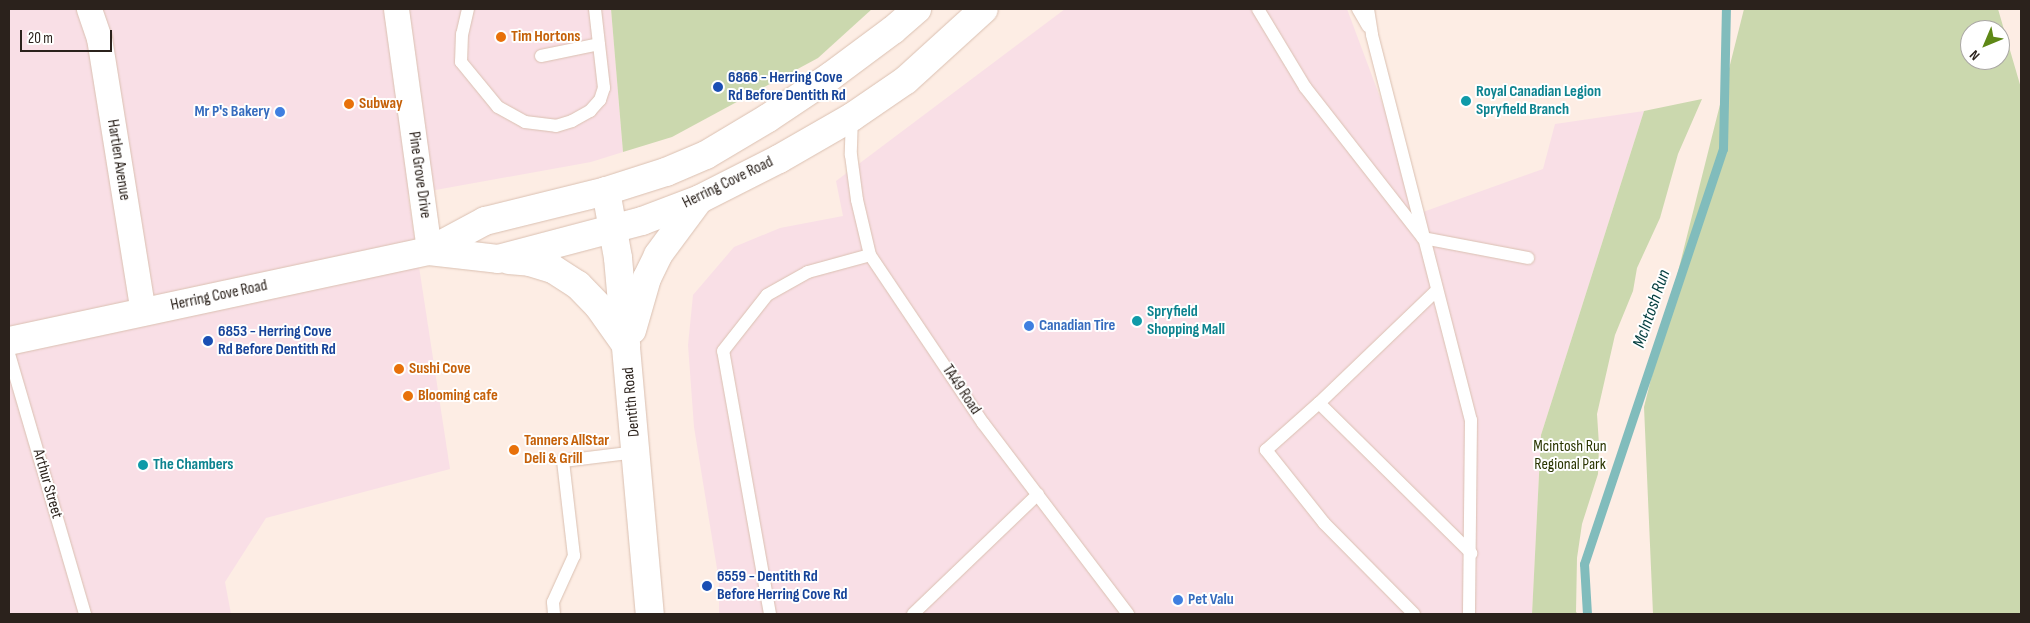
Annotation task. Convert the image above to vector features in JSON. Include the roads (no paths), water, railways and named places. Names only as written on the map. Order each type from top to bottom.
[{"type":"main road","name":"Herring Cove Road","points":[[9,342],[429,251],[486,220],[606,191],[666,172],[706,155],[768,118],[831,76],[893,30],[917,9]]},
{"type":"main road","name":"Herring Cove Road","points":[[429,251],[498,259],[614,230],[700,199],[779,159],[852,117],[906,80],[984,9]]},
{"type":"main road","name":"Dentith Road","points":[[606,191],[614,230],[627,346],[650,614]]},
{"type":"main road","points":[[627,346],[639,302],[658,255],[674,230],[700,199]]},
{"type":"main road","points":[[498,259],[538,264],[553,269],[578,285],[599,307],[627,346]]},
{"type":"street","name":"Hartlen Avenue","points":[[89,9],[99,38],[143,313]]},
{"type":"street","name":"Pine Grove Drive","points":[[396,9],[429,251]]},
{"type":"lane","points":[[468,9],[462,34],[460,62],[498,107],[525,122],[556,126],[572,121],[590,111],[600,100],[604,88],[595,9]]},
{"type":"lane","points":[[1258,9],[1305,87],[1423,238],[1528,258]]},
{"type":"lane","points":[[1358,9],[1372,35]]},
{"type":"lane","points":[[1368,9],[1372,35],[1404,153],[1423,238],[1470,420],[1471,553],[1469,614]]},
{"type":"lane","points":[[541,56],[599,44]]},
{"type":"lane","name":"TA49 Road","points":[[852,117],[852,164],[857,200],[870,255],[983,424],[1128,614]]},
{"type":"lane","points":[[770,614],[723,350],[768,295],[808,272],[870,255]]},
{"type":"lane","points":[[1414,614],[1324,523],[1266,450],[1319,404],[1437,290]]},
{"type":"lane","name":"Arthur Street","points":[[9,354],[85,614]]},
{"type":"lane","points":[[1319,404],[1471,553]]},
{"type":"lane","points":[[554,614],[553,602],[574,556],[564,461],[636,452]]},
{"type":"lane","points":[[913,614],[1038,494]]},
{"type":"waterway","name":"McIntosh Run","points":[[1587,614],[1584,564],[1723,149],[1726,9]]},
{"type":"place","name":"Tim Hortons","points":[[501,37]]},
{"type":"place","name":"6866 - Herring Cove Rd Before Dentith Rd","points":[[718,87]]},
{"type":"place","name":"Royal Canadian Legion Spryfield Branch","points":[[1466,101]]},
{"type":"place","name":"Subway","points":[[349,104]]},
{"type":"place","name":"Mr P's Bakery","points":[[280,112]]},
{"type":"place","name":"Spryfield Shopping Mall","points":[[1137,321]]},
{"type":"place","name":"Canadian Tire","points":[[1029,326]]},
{"type":"place","name":"6853 - Herring Cove Rd Before Dentith Rd","points":[[208,341]]},
{"type":"place","name":"Sushi Cove","points":[[399,369]]},
{"type":"place","name":"Blooming cafe","points":[[408,396]]},
{"type":"place","name":"Tanners AllStar Deli & Grill","points":[[514,450]]},
{"type":"place","name":"The Chambers","points":[[143,465]]},
{"type":"place","name":"6559 - Dentith Rd Before Herring Cove Rd","points":[[707,586]]},
{"type":"place","name":"Pet Valu","points":[[1178,600]]},
{"type":"park label","name":"Mcintosh Run Regional Park","points":[[1570,456]]}]
